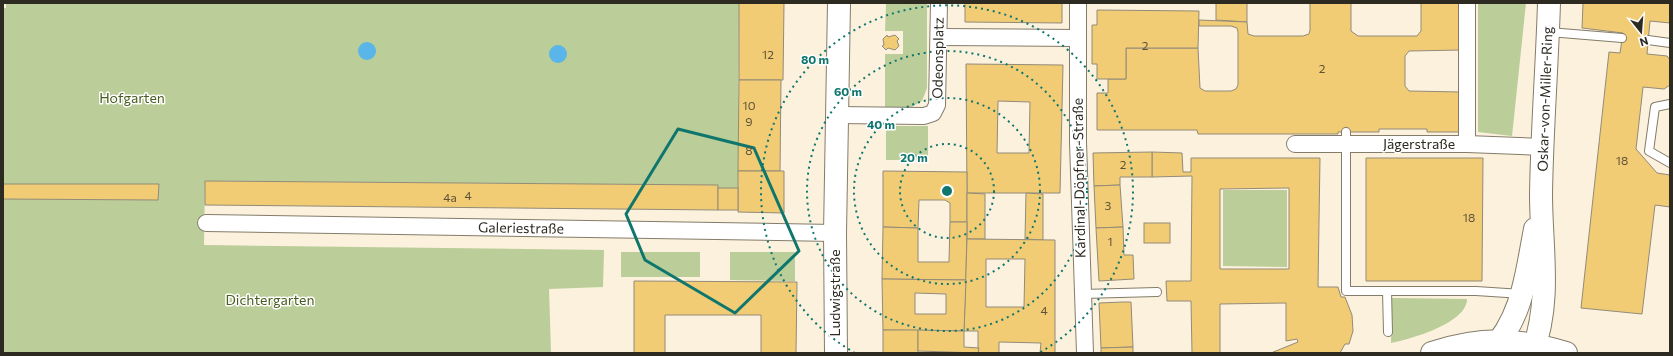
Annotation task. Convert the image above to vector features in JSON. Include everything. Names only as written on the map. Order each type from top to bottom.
[{"type":"main road","points":[[835,233],[839,3]]},
{"type":"main road","name":"Oskar-von-Miller-Ring","points":[[1432,353],[1467,344],[1494,347],[1513,341],[1546,350],[1543,307],[1545,258],[1541,195],[1549,3]]},
{"type":"main road","name":"Oskar-von-Miller-Ring","points":[[1494,347],[1510,326],[1522,294],[1541,195]]},
{"type":"main road","name":"Ludwigstraße","points":[[835,233],[836,353]]},
{"type":"street","name":"Odeonsplatz","points":[[838,115],[924,116],[933,113],[937,105],[939,3]]},
{"type":"street","name":"Kardinal-Döpfner-Straße","points":[[1078,3],[1077,38],[1082,294],[1085,353]]},
{"type":"street","points":[[1467,3],[1467,144]]},
{"type":"street","points":[[939,37],[1077,38]]},
{"type":"street","name":"Jägerstraße","points":[[1295,144],[1346,138],[1544,147]]},
{"type":"street","name":"Galeriestraße","points":[[206,223],[835,233]]},
{"type":"lane","points":[[1548,32],[1622,38]]},
{"type":"lane","points":[[1648,40],[1670,43]]},
{"type":"lane","points":[[1670,104],[1655,107],[1649,151],[1670,163]]},
{"type":"lane","points":[[1346,138],[1346,292],[1476,291],[1522,294]]},
{"type":"lane","points":[[1387,291],[1388,332]]},
{"type":"lane","points":[[1082,294],[1157,292]]},
{"type":"highlighted area","points":[[678,129],[754,148],[799,251],[735,313],[645,260],[626,214]]},
{"type":"green space","name":"Hofgarten","points":[[6,3],[739,3],[738,188],[718,188],[718,185],[205,181],[204,245],[604,250],[603,287],[549,289],[551,353],[3,353],[3,8],[6,8]]},
{"type":"green space","points":[[886,3],[927,3],[927,88],[922,101],[908,109],[885,108],[885,54],[903,54],[903,31],[885,31]]},
{"type":"green space","points":[[1478,3],[1526,3],[1512,136],[1478,132]]},
{"type":"green space","points":[[886,126],[928,126],[928,160],[886,160]]},
{"type":"green space","points":[[1223,190],[1287,190],[1287,267],[1223,266]]},
{"type":"green space","points":[[621,252],[700,252],[700,277],[621,277]]},
{"type":"green space","points":[[730,252],[795,252],[795,281],[730,280]]},
{"type":"green space","points":[[1392,298],[1467,299],[1465,308],[1448,322],[1424,334],[1391,343]]},
{"type":"water","points":[[367,42],[373,45],[376,51],[373,57],[367,60],[361,57],[358,51],[361,45]]},
{"type":"water","points":[[558,45],[564,48],[567,54],[564,60],[558,63],[552,60],[549,54],[552,48]]},
{"type":"building","points":[[739,3],[784,3],[783,80],[739,80]]},
{"type":"building","points":[[965,3],[1062,3],[1062,23],[965,22]]},
{"type":"building","points":[[1216,3],[1247,3],[1247,22],[1216,20]]},
{"type":"building","points":[[1310,3],[1351,3],[1351,31],[1358,36],[1417,36],[1421,31],[1421,3],[1462,3],[1461,50],[1409,51],[1405,56],[1405,86],[1409,91],[1461,92],[1461,132],[1427,132],[1427,129],[1379,129],[1379,132],[1338,132],[1338,134],[1198,134],[1197,130],[1097,130],[1097,93],[1108,93],[1108,79],[1126,79],[1126,48],[1198,48],[1200,88],[1205,91],[1231,91],[1236,89],[1238,85],[1237,28],[1231,26],[1199,26],[1199,20],[1247,22],[1248,34],[1254,36],[1303,36],[1309,34],[1310,30]]},
{"type":"building","points":[[1583,3],[1670,3],[1670,23],[1650,21],[1647,54],[1667,56],[1670,60],[1670,85],[1664,89],[1643,87],[1636,149],[1657,173],[1670,175],[1670,207],[1655,205],[1642,314],[1581,308],[1609,52],[1620,53],[1623,33],[1582,28]]},
{"type":"building","points":[[1097,10],[1199,11],[1198,48],[1126,48],[1126,79],[1097,79],[1097,64],[1092,64],[1092,25],[1097,25]]},
{"type":"building","points":[[887,35],[888,37],[895,35],[899,39],[897,41],[899,46],[895,50],[888,48],[886,50],[882,46],[884,45],[883,39]]},
{"type":"building","points":[[966,64],[1063,65],[1060,193],[967,193]],"holes":[[[998,101],[1030,102],[1029,153],[997,153]]]},
{"type":"building","points":[[739,80],[781,80],[780,171],[738,171]]},
{"type":"building","points":[[1152,152],[1182,153],[1183,172],[1191,172],[1191,158],[1320,158],[1318,287],[1338,287],[1341,297],[1345,297],[1352,315],[1353,331],[1349,344],[1345,344],[1340,353],[1271,353],[1298,342],[1297,339],[1286,341],[1286,303],[1220,304],[1220,353],[1192,353],[1191,301],[1167,301],[1166,281],[1191,281],[1192,176],[1152,177]],"holes":[[[1289,188],[1289,269],[1220,269],[1220,189]]]},
{"type":"building","points":[[1152,152],[1152,177],[1120,177],[1120,185],[1094,186],[1093,153]]},
{"type":"building","points":[[1366,158],[1483,158],[1482,281],[1366,281]]},
{"type":"building","points":[[738,171],[784,171],[784,213],[738,212]]},
{"type":"building","points":[[883,171],[967,172],[967,222],[950,222],[950,203],[945,200],[919,200],[918,228],[883,227]]},
{"type":"building","points":[[205,181],[718,185],[718,210],[205,205]]},
{"type":"building","points":[[3,184],[159,184],[158,200],[3,199]]},
{"type":"building","points":[[1120,185],[1123,227],[1096,228],[1094,186]]},
{"type":"building","points":[[718,188],[738,188],[738,210],[718,210]]},
{"type":"building","points":[[967,193],[985,194],[985,239],[967,239]]},
{"type":"building","points":[[1026,193],[1043,194],[1043,240],[1025,239]]},
{"type":"building","points":[[950,222],[967,222],[966,280],[882,279],[883,227],[918,228],[918,262],[949,262]]},
{"type":"building","points":[[1144,223],[1170,223],[1170,243],[1144,243]]},
{"type":"building","points":[[1123,227],[1124,255],[1133,255],[1134,279],[1099,281],[1096,228]]},
{"type":"building","points":[[967,239],[1055,240],[1055,353],[1040,353],[1041,343],[999,342],[999,353],[978,353],[978,331],[964,331]],"holes":[[[986,259],[1025,259],[1024,307],[986,307]]]},
{"type":"building","points":[[882,279],[966,280],[964,331],[883,330]],"holes":[[[915,293],[946,294],[946,314],[915,314]]]},
{"type":"building","points":[[634,281],[797,282],[796,353],[761,353],[761,315],[665,315],[665,353],[634,353]]},
{"type":"building","points":[[1131,302],[1133,347],[1101,348],[1099,303]]},
{"type":"building","points":[[883,330],[918,330],[918,353],[883,353]]},
{"type":"building","points":[[918,330],[964,331],[964,347],[979,348],[978,353],[918,351]]},
{"type":"building","points":[[1133,347],[1133,353],[1101,353],[1101,348]]},
{"type":"park label","name":"Dichtergarten","points":[[270,300]]}]
